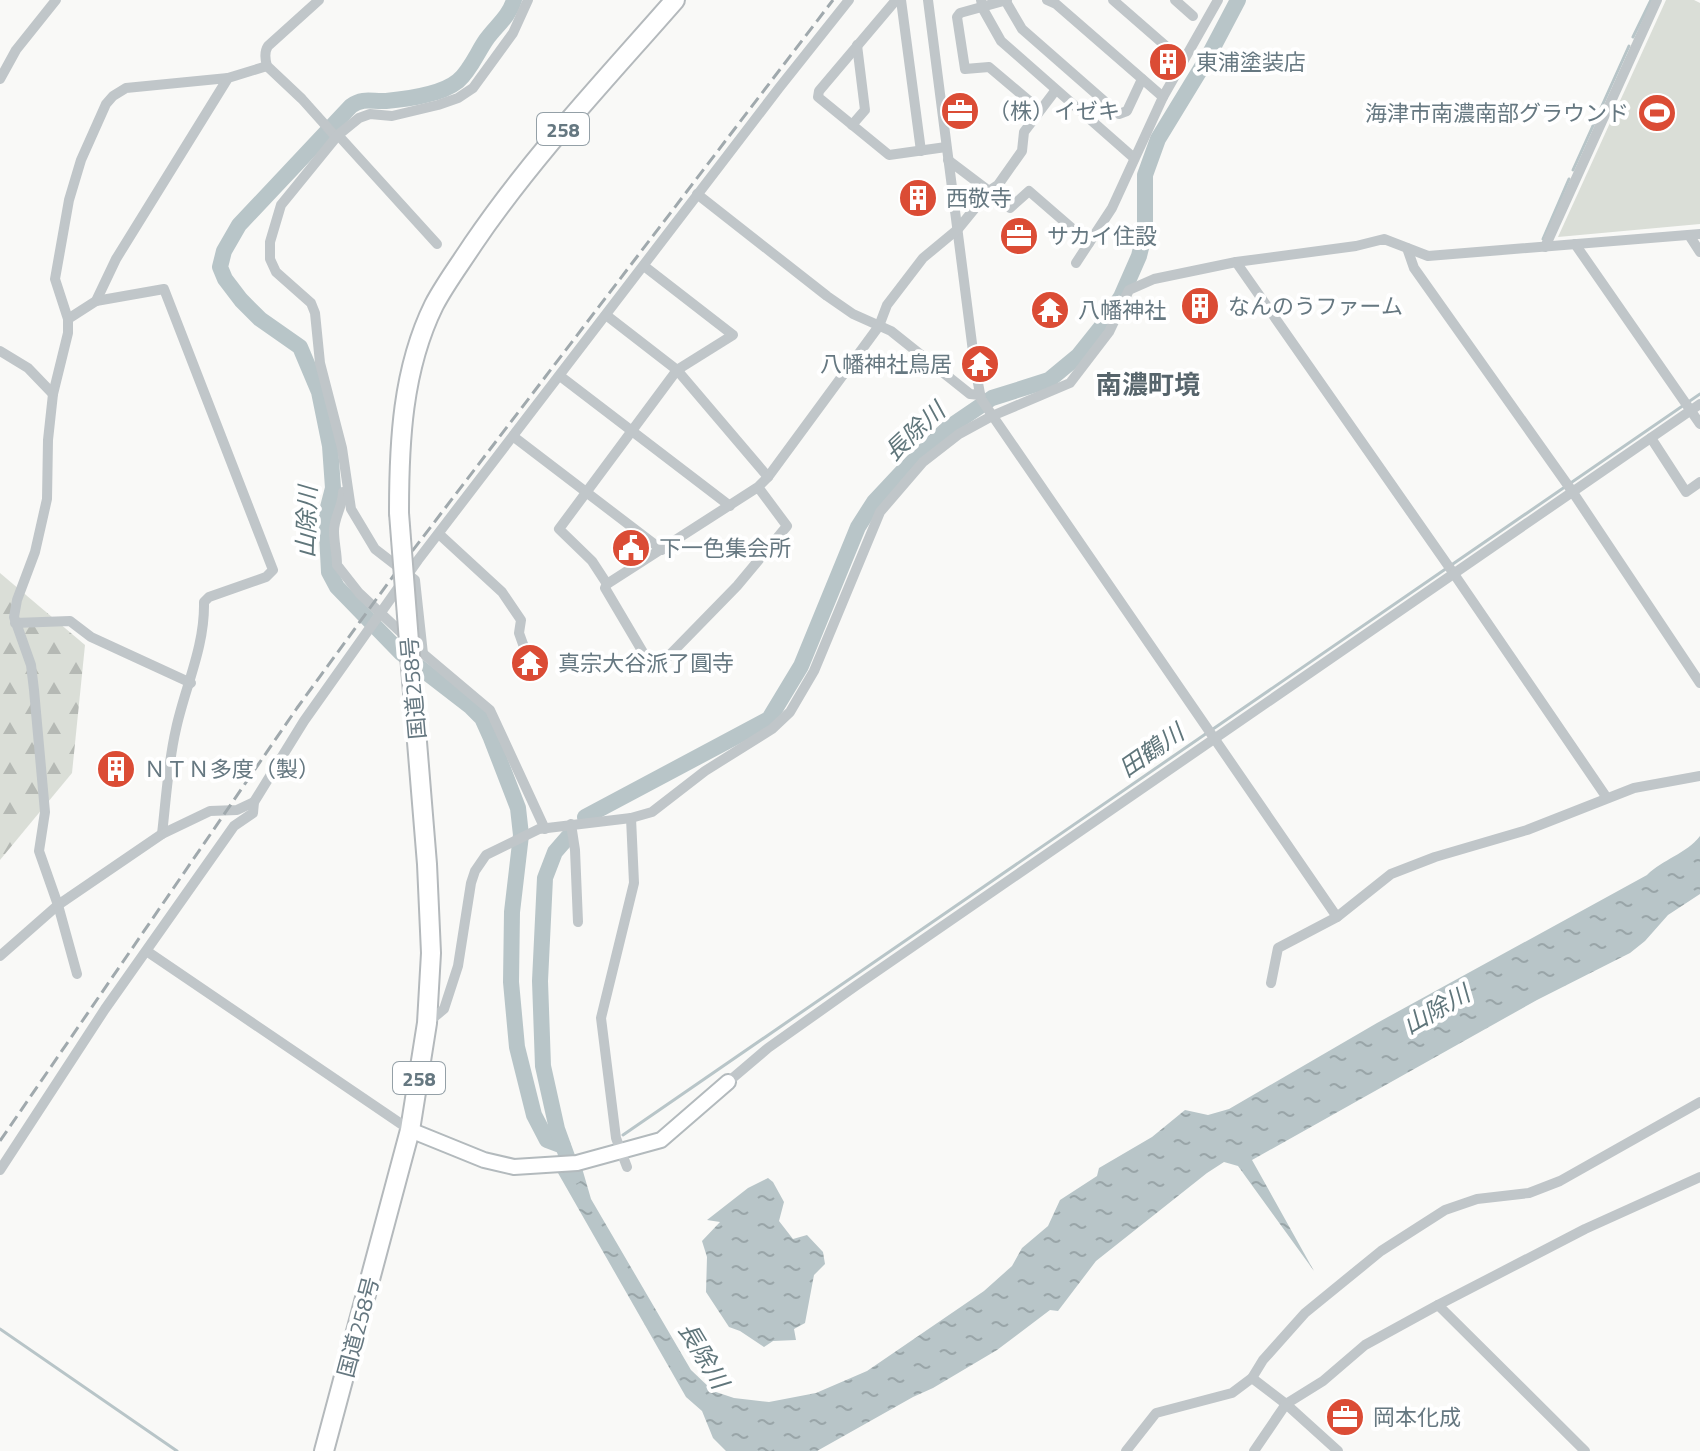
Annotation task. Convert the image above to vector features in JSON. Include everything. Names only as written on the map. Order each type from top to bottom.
[{"type":"highway","name":"国道258号","points":[[329,1449],[410,1130],[427,1023],[431,953],[427,864],[399,513],[399,441],[407,394],[419,345],[434,306],[506,196],[675,0]]},
{"type":"street","points":[[0,79],[16,50],[56,0]]},
{"type":"street","points":[[319,0],[268,46],[265,50],[267,66],[302,99],[437,244]]},
{"type":"street","points":[[423,654],[415,580],[375,549],[348,501],[342,448],[320,363],[315,313],[311,303],[276,272],[270,259],[270,242],[281,205],[337,136],[359,118],[370,114],[392,116],[423,109],[458,98],[473,88],[513,33],[528,0]]},
{"type":"street","points":[[0,1170],[105,1009],[234,826],[253,813],[254,802],[304,721],[375,620],[697,194],[849,0]]},
{"type":"street","points":[[898,0],[819,91],[818,97],[889,155],[946,147]]},
{"type":"street","points":[[898,0],[921,151]]},
{"type":"street","points":[[928,0],[981,397],[1337,917]]},
{"type":"street","points":[[1040,110],[989,67],[965,69],[957,17],[960,13],[982,4],[1006,0],[1022,29],[1119,114],[1127,111],[1142,79]]},
{"type":"street","points":[[1047,0],[1056,4],[1163,97]]},
{"type":"street","points":[[1113,0],[1183,61]]},
{"type":"street","points":[[1175,0],[1193,16]]},
{"type":"street","points":[[1076,263],[1112,208],[1163,97],[1218,0]]},
{"type":"street","points":[[1545,247],[1657,0]]},
{"type":"street","points":[[982,4],[1001,41],[1134,158]]},
{"type":"street","points":[[852,125],[865,110],[857,45]]},
{"type":"street","points":[[77,974],[39,851],[45,812],[34,690],[31,665],[15,623],[17,600],[35,552],[47,499],[53,394],[68,333],[68,319],[55,288],[58,255],[76,173],[106,104],[113,96],[126,88],[228,78],[267,66]]},
{"type":"street","points":[[96,301],[116,259],[228,78]]},
{"type":"street","points":[[758,487],[787,526],[737,586],[654,671],[617,612],[605,588],[607,584],[730,506],[768,477],[879,326],[887,305],[923,258],[958,229],[989,191],[998,185],[1022,151],[1024,132],[1055,91]]},
{"type":"street","points":[[948,160],[989,191]]},
{"type":"street","points":[[1010,208],[1029,191],[1089,243]]},
{"type":"street","points":[[697,194],[827,296],[853,314],[891,331],[970,394],[981,397]]},
{"type":"street","points":[[427,1023],[444,1009],[458,966],[475,871],[486,855],[542,829],[631,818],[652,812],[705,771],[772,729],[790,712],[814,671],[880,512],[923,462],[959,434],[991,413],[1070,383],[1109,332],[1129,290],[1154,279],[1236,262],[1356,246],[1384,239],[1428,256],[1694,234],[1700,252]]},
{"type":"street","points":[[1575,244],[1691,405],[1700,424]]},
{"type":"street","points":[[1407,248],[1414,268],[1569,487],[1700,683]]},
{"type":"street","points":[[1236,262],[1607,798]]},
{"type":"street","points":[[607,584],[592,561],[559,529],[677,370],[733,335],[644,266]]},
{"type":"street","points":[[68,319],[96,301],[164,289],[273,570],[266,577],[209,597],[204,602],[204,620],[191,683],[175,730],[162,834]]},
{"type":"street","points":[[606,315],[677,370],[768,477]]},
{"type":"street","points":[[0,351],[28,368],[53,394]]},
{"type":"street","points":[[560,376],[730,506]]},
{"type":"street","points":[[148,952],[410,1130],[484,1160],[530,1168],[577,1163],[661,1140],[768,1048],[1212,733],[1569,487],[1651,438],[1691,405]]},
{"type":"street","points":[[514,437],[662,550]]},
{"type":"street","points":[[1651,438],[1686,492],[1700,482]]},
{"type":"street","points":[[345,474],[342,478],[343,502],[334,529],[337,565],[375,620],[423,654],[490,710],[542,829]]},
{"type":"street","points":[[439,534],[502,592],[521,620],[519,633],[524,647]]},
{"type":"street","points":[[15,623],[70,621],[91,637],[191,683]]},
{"type":"street","points":[[1271,983],[1278,948],[1337,917],[1391,874],[1435,857],[1527,830],[1634,788],[1700,776]]},
{"type":"street","points":[[0,956],[58,905],[162,834],[210,811],[237,810],[254,802]]},
{"type":"street","points":[[627,1167],[616,1138],[601,1018],[634,883],[631,818]]},
{"type":"street","points":[[571,824],[578,922]]},
{"type":"street","points":[[1126,1451],[1156,1413],[1232,1393],[1252,1378],[1263,1360],[1305,1313],[1381,1251],[1445,1210],[1477,1199],[1529,1193],[1560,1181],[1700,1102]]},
{"type":"street","points":[[1254,1451],[1286,1404],[1323,1381],[1365,1345],[1585,1229],[1700,1177]]},
{"type":"street","points":[[1438,1305],[1585,1451]]},
{"type":"street","points":[[1252,1378],[1338,1451]]},
{"type":"green space","name":"海津市南濃南部グラウンド","points":[[1666,0],[1694,0],[1700,3],[1700,224],[1558,237]]},
{"type":"green space","points":[[0,573],[85,645],[72,773],[0,860]]},
{"type":"water","points":[[1700,836],[1700,894],[1668,915],[1630,953],[1537,1000],[1252,1160],[1314,1271],[1238,1166],[1224,1162],[1096,1261],[1058,1311],[1050,1310],[997,1350],[817,1451],[726,1451],[713,1438],[702,1411],[686,1397],[558,1173],[582,1168],[591,1199],[691,1370],[713,1391],[734,1398],[769,1402],[816,1393],[867,1371],[984,1291],[1012,1266],[1022,1248],[1048,1226],[1060,1200],[1097,1176],[1099,1168],[1152,1137],[1185,1110],[1208,1115],[1229,1109],[1377,1023],[1647,875]]},
{"type":"water","points":[[768,1178],[784,1202],[779,1221],[793,1239],[807,1235],[823,1252],[825,1264],[814,1275],[805,1323],[794,1329],[796,1340],[773,1341],[764,1347],[729,1327],[706,1292],[707,1257],[702,1241],[720,1222],[707,1220],[748,1188]]},
{"type":"waterway","name":"山除川","points":[[514,0],[466,72],[451,86],[424,96],[364,101],[351,106],[239,225],[224,251],[220,267],[241,300],[260,319],[300,347],[319,392],[330,446],[333,488],[326,515],[329,572],[337,587],[401,653],[471,707],[482,718],[491,738],[518,808],[521,835],[512,912],[511,982],[517,1047],[534,1115],[547,1140],[563,1146]]},
{"type":"waterway","name":"長除川","points":[[585,817],[769,719],[801,666],[858,527],[874,502],[948,428],[992,398],[1049,380],[1078,356],[1102,326],[1121,297],[1139,256],[1145,232],[1145,175],[1158,139],[1208,57],[1238,0]]},
{"type":"waterway","points":[[1633,37],[1651,0]]},
{"type":"waterway","points":[[1573,170],[1629,46]]},
{"type":"waterway","points":[[1543,239],[1569,179]]},
{"type":"waterway","name":"田鶴川","points":[[1213,729],[1700,394]]},
{"type":"waterway","name":"田鶴川","points":[[623,1135],[1207,733]]},
{"type":"waterway","name":"長除川","points":[[568,837],[555,852],[545,878],[540,981],[543,1066],[557,1129],[574,1176]]},
{"type":"waterway","points":[[0,1329],[177,1451]]},
{"type":"railway","points":[[0,1141],[297,708],[394,575],[833,0]]},
{"type":"place","name":"東浦塗装店","points":[[1168,62]]},
{"type":"place","name":"（株）イゼキ","points":[[960,111]]},
{"type":"place","name":"海津市南濃南部グラウンド","points":[[1657,113]]},
{"type":"place","name":"西敬寺","points":[[918,198]]},
{"type":"place","name":"サカイ住設","points":[[1019,236]]},
{"type":"place","name":"なんのうファーム","points":[[1200,306]]},
{"type":"place","name":"八幡神社","points":[[1050,310]]},
{"type":"place","name":"八幡神社鳥居","points":[[980,364]]},
{"type":"place","name":"下一色集会所","points":[[631,548]]},
{"type":"place","name":"真宗大谷派了圓寺","points":[[530,663]]},
{"type":"place","name":"ＮＴＮ多度（製）","points":[[116,769]]},
{"type":"place","name":"岡本化成","points":[[1345,1417]]},
{"type":"district","name":"南濃町境","points":[[1148,384]]}]
